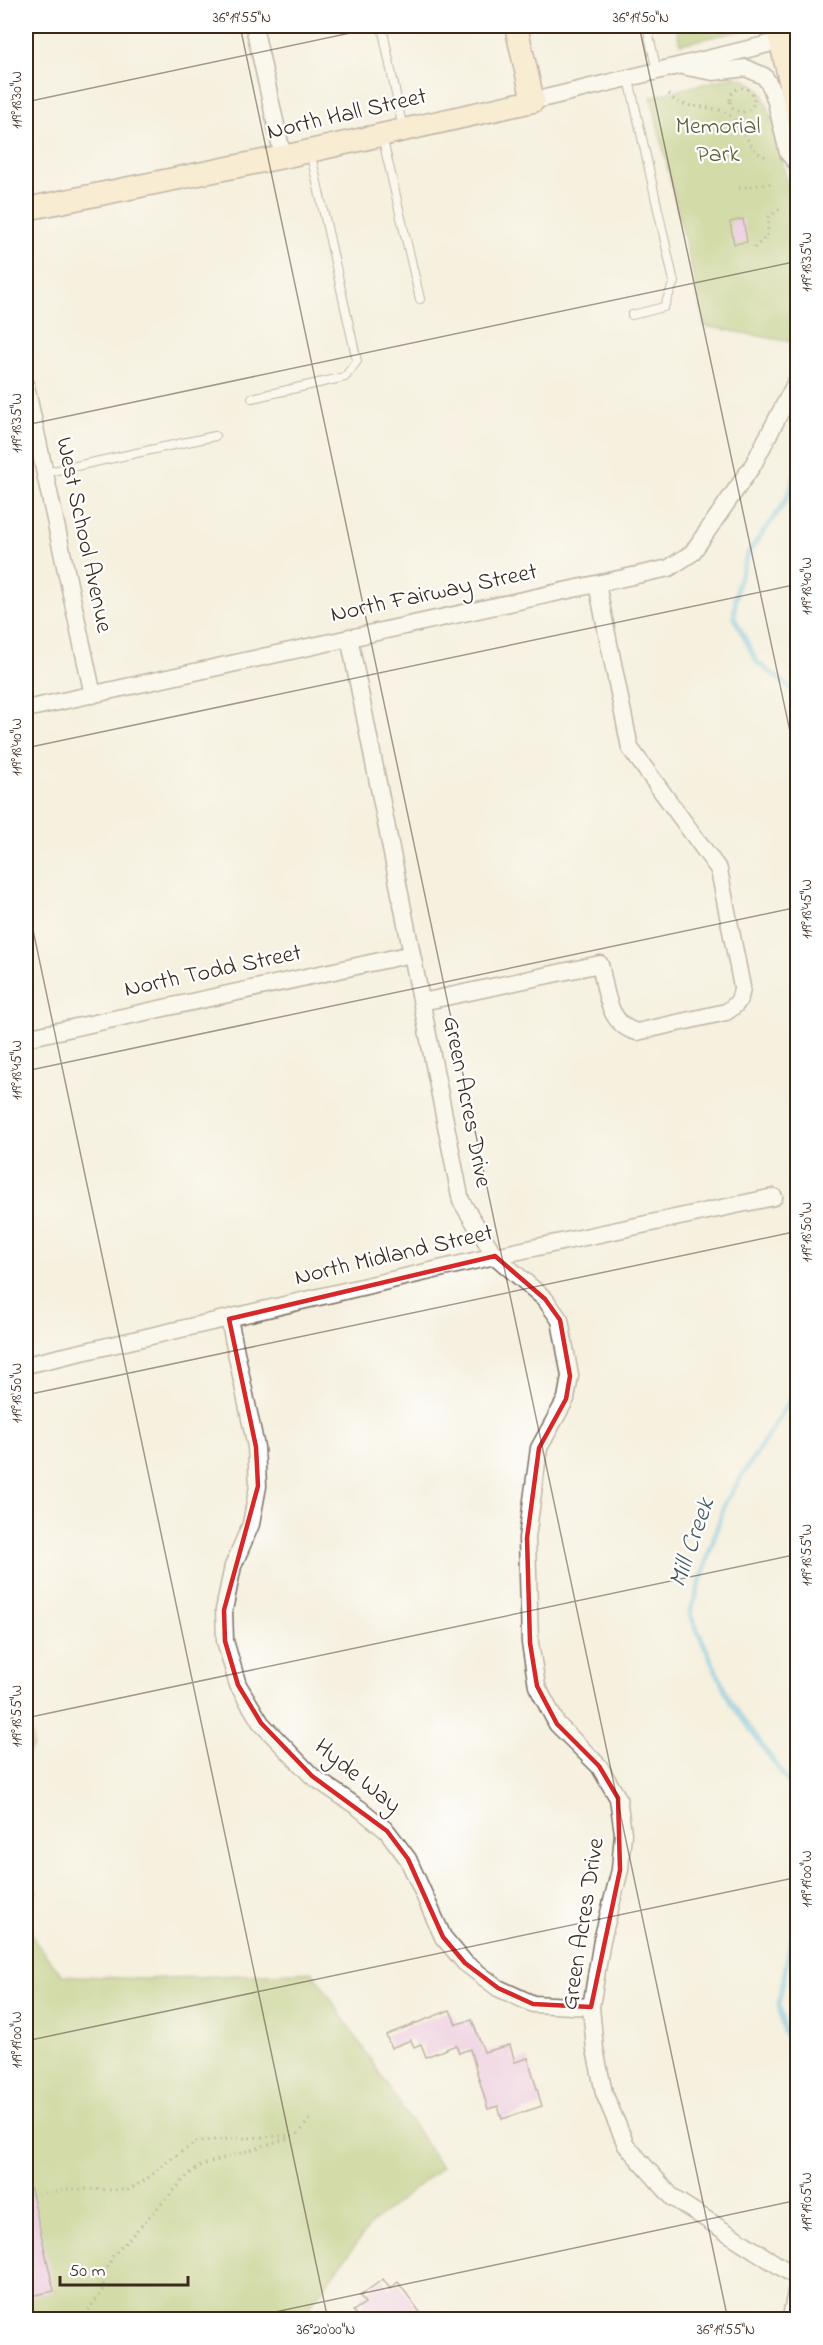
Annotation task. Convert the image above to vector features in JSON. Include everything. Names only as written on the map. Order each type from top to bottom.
[{"type":"street","points":[[254,26],[283,157]]},
{"type":"street","points":[[516,26],[533,101]]},
{"type":"street","points":[[779,33],[794,86],[798,115]]},
{"type":"street","name":"North Hall Street","points":[[26,209],[283,157],[629,79],[679,66],[779,33]]},
{"type":"street","name":"North Hall Street","points":[[679,66],[713,72],[746,68],[764,76],[776,102],[788,153],[798,165]]},
{"type":"street","name":"North Fairway Street","points":[[26,709],[669,568],[692,553],[753,465],[798,378]]},
{"type":"street","name":"West School Avenue","points":[[26,386],[32,450],[44,473],[93,695]]},
{"type":"street","name":"North Fairway Street","points":[[778,416],[798,396]]},
{"type":"street","points":[[422,1002],[600,964],[612,1013],[619,1023],[637,1032],[726,1012],[736,1006],[741,998],[742,987],[719,870],[630,748],[597,584]]},
{"type":"street","name":"Green Acres Drive","points":[[349,637],[461,1201],[495,1256],[545,1299],[560,1320],[570,1376],[566,1399],[539,1448],[527,1538],[530,1643],[537,1686],[557,1724],[599,1766],[618,1798],[622,1833],[620,1870],[602,1940],[591,2007],[595,2049],[604,2093],[626,2145],[673,2198],[798,2280]]},
{"type":"street","name":"North Todd Street","points":[[26,1038],[411,954]]},
{"type":"street","name":"North Midland Street","points":[[26,1365],[495,1256],[774,1197]]},
{"type":"street","name":"Hyde Way","points":[[229,1319],[256,1447],[258,1486],[251,1524],[233,1566],[224,1610],[225,1641],[238,1685],[261,1723],[312,1776],[359,1808],[387,1831],[408,1859],[443,1936],[465,1963],[498,1988],[533,2004],[591,2007]]},
{"type":"street","points":[[793,2319],[792,2312],[798,2280]]},
{"type":"lane","points":[[382,26],[393,132],[420,299]]},
{"type":"lane","points":[[647,26],[658,72]]},
{"type":"lane","points":[[629,79],[674,282],[664,307],[632,315]]},
{"type":"lane","points":[[252,398],[345,378],[357,361],[310,151]]},
{"type":"lane","points":[[44,473],[215,436]]},
{"type":"path","points":[[738,88],[746,88],[754,97],[752,106],[746,111],[735,110],[729,101],[731,93],[738,88]]},
{"type":"path","points":[[669,94],[676,102],[714,108],[731,116],[742,129],[752,147],[761,156],[769,158]]},
{"type":"path","points":[[731,116],[735,110]]},
{"type":"path","points":[[739,188],[773,183]]},
{"type":"path","points":[[754,248],[767,236],[770,217],[780,208]]},
{"type":"path","points":[[81,2319],[102,2292],[106,2271],[117,2249],[189,2174],[202,2165],[295,2135],[312,2116]]},
{"type":"path","points":[[26,2196],[67,2189],[128,2190],[147,2179],[165,2163],[198,2141],[295,2135]]},
{"type":"highlighted area","points":[[495,1256],[545,1299],[560,1320],[570,1376],[566,1399],[539,1448],[527,1538],[530,1643],[537,1686],[557,1724],[599,1766],[618,1798],[620,1870],[591,2007],[533,2004],[498,1988],[465,1963],[443,1937],[408,1859],[387,1831],[312,1776],[261,1723],[238,1685],[225,1641],[224,1610],[258,1486],[256,1447],[229,1319]]},
{"type":"green space","points":[[676,26],[753,26],[754,28],[680,44]]},
{"type":"green space","name":"Memorial Park","points":[[734,76],[756,86],[764,97],[771,120],[772,118],[797,227],[797,343],[705,326],[651,97]]},
{"type":"green space","points":[[26,1713],[30,1722],[33,1747],[26,1756]]},
{"type":"green space","points":[[26,1879],[37,1891],[30,1904],[29,1926],[39,1946],[62,1975],[143,1979],[313,1972],[441,2167],[371,2224],[300,2319],[26,2319]]},
{"type":"building","points":[[743,219],[747,242],[734,244],[730,222]]},
{"type":"building","points":[[450,2010],[456,2024],[472,2020],[484,2052],[510,2045],[515,2062],[528,2058],[542,2106],[502,2119],[498,2106],[488,2109],[470,2049],[459,2053],[456,2045],[426,2057],[421,2044],[414,2047],[411,2040],[391,2048],[386,2035]]},
{"type":"building","points":[[31,2189],[54,2291],[31,2296],[26,2273],[26,2190]]},
{"type":"building","points":[[383,2279],[390,2289],[398,2282],[425,2319],[359,2319],[353,2311],[365,2303],[360,2296]]},
{"type":"waterway","name":"Mill Creek","points":[[798,469],[785,502],[748,553],[737,587],[734,617],[757,662],[798,694]]},
{"type":"waterway","name":"Mill Creek","points":[[798,966],[798,971]]},
{"type":"waterway","name":"Mill Creek","points":[[798,1388],[725,1503],[690,1614],[731,1703],[790,1784],[798,1809]]},
{"type":"waterway","name":"Mill Creek","points":[[798,1902],[779,2003],[784,2033],[798,2047]]}]
